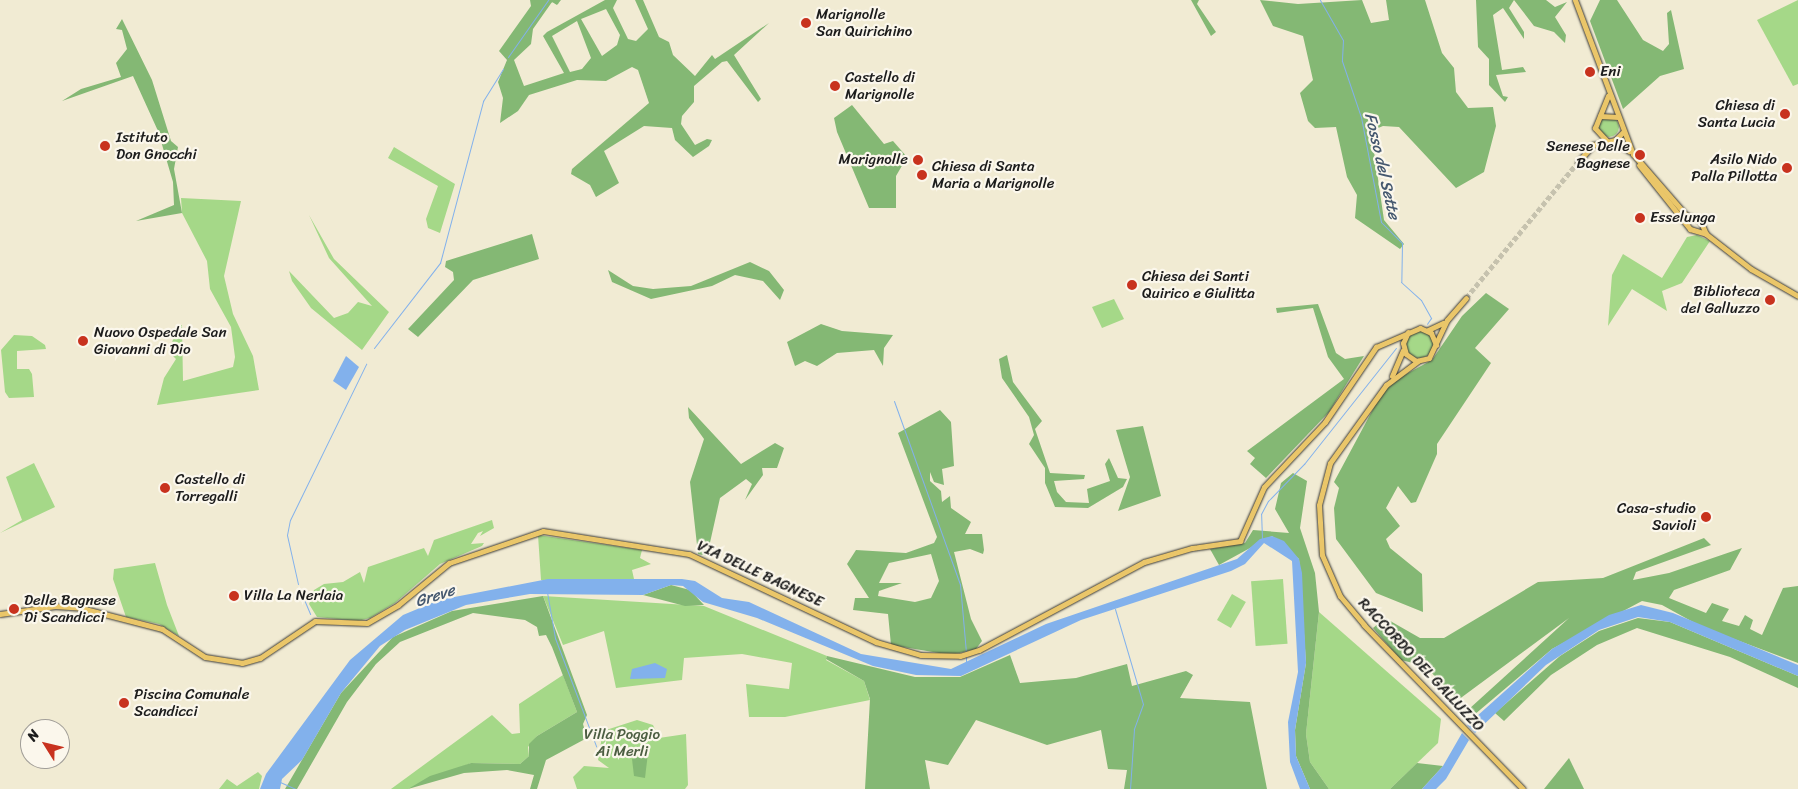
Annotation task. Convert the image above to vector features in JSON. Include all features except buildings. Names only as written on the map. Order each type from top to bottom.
[{"type":"main road","points":[[1575,0],[1623,131],[1634,155],[1650,182],[1696,231],[1706,234],[1746,266],[1798,296]]},
{"type":"main road","points":[[1578,162],[1588,149],[1608,93]]},
{"type":"main road","points":[[1597,121],[1610,113],[1620,119]]},
{"type":"main road","points":[[1597,121],[1598,136],[1634,155],[1664,192],[1694,218],[1702,226],[1706,234]]},
{"type":"main road","points":[[1588,149],[1610,141],[1623,131]]},
{"type":"main road","points":[[1688,224],[1694,218]]},
{"type":"main road","points":[[1696,231],[1702,226]]},
{"type":"main road","points":[[1391,338],[1418,361],[1429,358],[1447,320],[1466,298]]},
{"type":"main road","points":[[1403,348],[1409,332],[1428,330],[1447,320]]},
{"type":"main road","points":[[1428,330],[1436,345]]},
{"type":"main road","name":"VIA DELLE BAGNESE","points":[[0,614],[48,607],[81,608],[162,630],[205,657],[242,663],[260,658],[315,621],[367,623],[398,605],[449,563],[543,531],[690,554],[876,642],[921,655],[960,656],[979,650],[1144,562],[1192,548],[1240,541],[1264,487],[1325,422],[1372,352],[1391,338],[1409,332]]},
{"type":"main road","name":"RACCORDO DEL GALLUZZO","points":[[1403,348],[1386,385],[1338,448],[1323,481],[1319,505],[1322,556],[1340,596],[1440,706],[1522,789]]},
{"type":"main road","name":"RACCORDO DEL GALLUZZO","points":[[1386,385],[1418,361]]},
{"type":"green space","points":[[530,0],[561,0],[557,5],[552,2],[533,29],[531,44],[514,60],[524,86],[564,73],[543,36],[547,32],[605,0],[617,0],[613,8],[628,39],[636,41],[648,29],[635,0],[643,0],[659,37],[669,42],[673,55],[695,76],[712,55],[715,59],[769,23],[734,55],[761,99],[758,102],[727,61],[722,62],[694,86],[694,102],[682,116],[681,124],[695,145],[707,139],[712,140],[709,146],[693,157],[675,140],[672,128],[644,126],[604,151],[619,183],[596,197],[590,185],[571,174],[572,169],[649,103],[638,70],[632,67],[606,81],[577,80],[529,95],[518,111],[500,123],[503,98],[498,82],[507,60],[499,51],[531,6]],"holes":[[[606,9],[620,35],[617,45],[602,56],[581,19]],[[577,21],[591,58],[582,69],[570,72],[552,36]]]},
{"type":"green space","points":[[1191,0],[1199,0],[1197,4],[1216,32],[1211,36]]},
{"type":"green space","points":[[1260,0],[1298,4],[1362,0],[1371,23],[1389,20],[1386,0],[1425,0],[1442,53],[1454,68],[1456,92],[1468,108],[1493,107],[1496,126],[1484,172],[1456,188],[1399,127],[1383,126],[1371,131],[1384,220],[1404,244],[1400,249],[1355,218],[1357,195],[1347,177],[1336,127],[1315,128],[1308,121],[1300,93],[1313,80],[1303,36],[1273,26]]},
{"type":"green space","points":[[1476,0],[1514,0],[1509,8],[1524,32],[1524,39],[1503,8],[1493,15],[1502,70],[1523,67],[1526,72],[1496,75],[1503,96],[1508,97],[1505,102],[1489,85],[1489,59],[1478,47]]},
{"type":"green space","points":[[1514,0],[1546,0],[1555,7],[1567,2],[1555,17],[1566,35],[1565,43],[1554,32],[1534,26]]},
{"type":"green space","points":[[1600,0],[1617,0],[1643,40],[1663,51],[1669,44],[1667,13],[1671,10],[1684,69],[1660,76],[1623,109],[1590,21]]},
{"type":"green space","points":[[1798,0],[1798,84],[1793,86],[1757,20]]},
{"type":"green space","points":[[122,19],[152,80],[171,141],[178,147],[174,169],[182,213],[136,221],[174,205],[173,182],[158,131],[133,76],[62,101],[81,89],[121,77],[116,63],[127,49],[122,30],[116,29]]},
{"type":"green space","points":[[852,105],[884,144],[893,141],[907,157],[896,176],[896,208],[869,208],[837,132],[834,118]]},
{"type":"green space","points":[[1609,117],[1616,120],[1619,127],[1616,134],[1609,137],[1602,134],[1599,127],[1602,120]]},
{"type":"green space","points":[[394,147],[455,184],[440,233],[428,228],[426,219],[438,186],[388,158]]},
{"type":"green space","points":[[181,198],[241,201],[224,276],[233,314],[253,356],[259,390],[157,405],[164,378],[176,359],[170,353],[176,325],[182,325],[183,381],[233,367],[235,357],[231,327],[210,289],[207,261],[182,213]]},
{"type":"green space","points":[[309,215],[334,259],[389,312],[362,350],[311,308],[292,281],[289,271],[334,318],[348,313],[358,302],[372,306],[329,258]]},
{"type":"green space","points":[[532,234],[539,259],[473,280],[418,337],[408,329],[454,280],[453,272],[445,267],[446,261]]},
{"type":"green space","points":[[1697,235],[1710,241],[1682,283],[1662,291],[1667,311],[1632,289],[1608,326],[1612,275],[1623,254],[1662,278],[1687,237]]},
{"type":"green space","points":[[750,262],[769,271],[784,290],[780,300],[763,281],[735,275],[712,286],[651,299],[612,282],[608,270],[633,286],[653,289],[691,286]]},
{"type":"green space","points":[[1486,293],[1509,309],[1475,348],[1491,363],[1437,444],[1437,454],[1416,502],[1411,503],[1398,486],[1386,508],[1400,526],[1386,539],[1390,548],[1422,574],[1423,612],[1376,593],[1336,539],[1334,508],[1339,488],[1334,482],[1386,385],[1432,360],[1462,316]]},
{"type":"green space","points":[[1114,299],[1124,319],[1102,328],[1092,307]]},
{"type":"green space","points":[[1318,304],[1336,353],[1345,359],[1364,356],[1329,412],[1266,478],[1250,464],[1255,458],[1247,451],[1344,379],[1328,357],[1313,308],[1277,313],[1276,308]]},
{"type":"green space","points":[[821,324],[842,331],[893,335],[884,348],[883,366],[874,350],[837,353],[817,366],[805,361],[795,366],[787,342]]},
{"type":"green space","points":[[1419,330],[1429,334],[1433,344],[1429,354],[1419,358],[1409,354],[1405,344],[1409,334]]},
{"type":"green space","points":[[14,335],[32,336],[45,345],[46,349],[17,351],[17,369],[29,369],[32,374],[34,397],[9,398],[5,392],[1,350]]},
{"type":"green space","points":[[1007,355],[1013,382],[1042,421],[1035,429],[1050,473],[1085,475],[1084,479],[1054,481],[1057,492],[1066,502],[1089,503],[1087,489],[1110,481],[1105,464],[1109,458],[1118,478],[1127,479],[1123,487],[1088,508],[1055,507],[1045,483],[1045,468],[1029,444],[1034,435],[1029,417],[1002,378],[999,359]]},
{"type":"green space","points":[[688,407],[741,464],[775,443],[784,448],[777,468],[762,468],[763,475],[745,500],[752,484],[746,479],[720,498],[707,556],[698,554],[690,482],[704,439],[689,418]]},
{"type":"green space","points":[[940,410],[951,422],[954,466],[942,469],[944,485],[934,482],[930,472],[930,481],[941,491],[942,502],[950,496],[951,508],[971,522],[965,534],[982,534],[983,554],[970,549],[954,552],[971,619],[982,641],[976,649],[951,655],[891,645],[888,614],[853,610],[855,598],[869,598],[847,564],[856,550],[906,553],[934,543],[937,537],[898,433]],"holes":[[[931,554],[939,581],[931,598],[915,602],[878,596],[879,591],[902,583],[879,583],[889,563]]]},
{"type":"green space","points":[[1143,426],[1161,496],[1118,511],[1130,477],[1116,430]]},
{"type":"green space","points":[[34,463],[55,507],[0,533],[22,520],[6,477]]},
{"type":"green space","points":[[1293,473],[1307,481],[1300,528],[1315,573],[1319,612],[1306,734],[1310,762],[1329,789],[1310,789],[1296,756],[1295,730],[1306,663],[1299,559],[1272,536],[1219,565],[1210,549],[1245,543],[1253,530],[1289,533],[1275,509],[1281,483]]},
{"type":"green space","points":[[492,520],[494,528],[480,536],[483,531],[478,533],[471,544],[484,543],[482,546],[440,564],[395,603],[370,618],[358,621],[317,617],[309,604],[314,590],[324,584],[343,582],[360,572],[364,583],[368,567],[424,548],[428,556],[434,540]]},
{"type":"green space","points":[[538,535],[642,550],[640,558],[651,564],[632,570],[634,579],[541,580]]},
{"type":"green space","points":[[1704,538],[1711,545],[1636,572],[1633,580],[1669,573],[1742,548],[1730,570],[1674,590],[1669,598],[1706,613],[1712,603],[1729,609],[1722,621],[1739,626],[1745,615],[1753,620],[1750,629],[1762,635],[1783,588],[1798,586],[1798,663],[1702,627],[1662,605],[1642,601],[1552,649],[1474,715],[1469,709],[1569,618],[1458,700],[1425,666],[1401,660],[1373,628],[1385,618],[1420,638],[1444,638],[1538,582],[1603,578]]},
{"type":"green space","points":[[155,563],[167,605],[179,636],[159,624],[126,617],[113,579],[114,569]]},
{"type":"green space","points":[[1283,579],[1288,644],[1256,646],[1251,581]]},
{"type":"green space","points":[[671,585],[690,590],[704,605],[685,606],[643,595]]},
{"type":"green space","points":[[1232,594],[1246,602],[1231,628],[1217,620]]},
{"type":"green space","points":[[543,596],[704,606],[827,656],[826,660],[864,681],[870,700],[785,717],[749,717],[746,684],[789,689],[792,663],[742,654],[684,658],[682,680],[616,688],[604,631],[563,645]]},
{"type":"green space","points":[[543,596],[587,715],[583,724],[587,738],[546,760],[537,789],[530,789],[534,775],[507,770],[464,773],[408,789],[430,776],[471,763],[520,764],[529,756],[529,744],[537,736],[577,712],[546,635],[539,636],[537,627],[525,620],[473,613],[400,642],[376,664],[347,702],[297,789],[285,789],[341,693],[393,637],[452,611]]},
{"type":"green space","points":[[1319,612],[1441,719],[1438,743],[1390,789],[1329,789],[1310,762],[1306,734]]},
{"type":"green space","points":[[1638,618],[1670,622],[1798,676],[1798,688],[1730,657],[1637,628],[1597,645],[1551,675],[1504,721],[1495,713],[1560,656],[1599,631]]},
{"type":"green space","points":[[1010,655],[1020,683],[1076,678],[1127,664],[1132,686],[1186,671],[1193,675],[1180,698],[1250,702],[1267,789],[1124,789],[1127,770],[1108,769],[1101,730],[1047,745],[976,720],[948,765],[925,760],[930,789],[865,789],[870,699],[864,681],[826,659],[827,656],[915,677],[960,677]]},
{"type":"green space","points":[[563,675],[577,712],[537,736],[528,747],[529,756],[520,764],[471,763],[408,789],[391,789],[492,715],[512,734],[520,733],[519,704]]},
{"type":"green space","name":"Villa Poggio Ai Merli","points":[[637,720],[653,725],[659,738],[686,734],[688,785],[685,789],[577,789],[573,777],[584,766],[609,768],[598,760],[603,731]]},
{"type":"green space","points":[[648,753],[645,778],[634,776],[632,759]]},
{"type":"green space","points":[[1569,758],[1584,789],[1544,789]]},
{"type":"green space","points":[[1417,763],[1443,766],[1422,789],[1390,789]]},
{"type":"green space","points":[[258,772],[262,776],[259,789],[219,789],[227,779],[237,786]]},
{"type":"water","points":[[346,356],[359,367],[346,390],[333,381]]},
{"type":"water","points":[[1272,536],[1284,541],[1299,559],[1302,573],[1306,663],[1295,730],[1296,756],[1310,789],[1300,789],[1290,762],[1288,722],[1298,672],[1292,561],[1264,543],[1245,564],[1231,571],[1081,620],[961,676],[916,675],[873,666],[757,618],[703,602],[683,586],[671,585],[643,595],[530,594],[466,605],[405,630],[380,646],[341,693],[302,760],[282,779],[280,789],[260,789],[266,774],[350,660],[403,615],[439,600],[548,579],[682,579],[695,581],[722,598],[749,602],[861,654],[951,669],[1046,624],[1237,559],[1260,539]]},
{"type":"water","points":[[1641,605],[1673,613],[1798,665],[1798,676],[1670,622],[1638,617],[1599,630],[1546,665],[1475,733],[1467,725],[1552,649],[1609,615]]},
{"type":"water","points":[[655,663],[667,669],[665,678],[630,679],[632,669]]},
{"type":"water","points":[[1462,733],[1469,740],[1446,779],[1436,789],[1422,789],[1443,766]]},
{"type":"waterway","points":[[508,57],[548,0]]},
{"type":"waterway","name":"Fosso del Sette","points":[[1320,0],[1343,40],[1342,61],[1361,117],[1381,222],[1402,243],[1401,282],[1421,300],[1431,318],[1427,324]]},
{"type":"waterway","points":[[374,348],[440,263],[483,101],[503,69]]},
{"type":"waterway","name":"Fosso del Sette","points":[[1262,539],[1261,514],[1268,501],[1304,464],[1396,348]]},
{"type":"waterway","points":[[298,584],[287,535],[290,520],[366,364]]},
{"type":"waterway","points":[[894,401],[960,584],[966,652]]},
{"type":"waterway","points":[[300,590],[310,614]]},
{"type":"waterway","points":[[547,592],[555,638],[596,746]]},
{"type":"waterway","points":[[1115,609],[1143,704],[1134,729],[1130,789]]},
{"type":"waterway","points":[[966,656],[966,667]]},
{"type":"waterway","points":[[280,782],[296,789]]},
{"type":"tunnel","points":[[1466,298],[1578,162]]},
{"type":"place","name":"Marignolle San Quirichino","points":[[806,23]]},
{"type":"place","name":"Eni","points":[[1590,72]]},
{"type":"place","name":"Castello di Marignolle","points":[[835,86]]},
{"type":"place","name":"Chiesa di Santa Lucia","points":[[1785,114]]},
{"type":"place","name":"Istituto Don Gnocchi","points":[[105,146]]},
{"type":"place","name":"Senese Delle Bagnese","points":[[1640,155]]},
{"type":"place","name":"Marignolle","points":[[918,160]]},
{"type":"place","name":"Asilo Nido Palla Pillotta","points":[[1787,168]]},
{"type":"place","name":"Chiesa di Santa Maria a Marignolle","points":[[922,175]]},
{"type":"place","name":"Esselunga","points":[[1640,218]]},
{"type":"place","name":"Chiesa dei Santi Quirico e Giulitta","points":[[1132,285]]},
{"type":"place","name":"Biblioteca del Galluzzo","points":[[1770,300]]},
{"type":"place","name":"Nuovo Ospedale San Giovanni di Dio","points":[[83,341]]},
{"type":"place","name":"Castello di Torregalli","points":[[165,488]]},
{"type":"place","name":"Casa-studio Savioli","points":[[1706,517]]},
{"type":"place","name":"Villa La Nerlaia","points":[[234,596]]},
{"type":"place","name":"Delle Bagnese Di Scandicci","points":[[14,609]]},
{"type":"place","name":"Piscina Comunale Scandicci","points":[[124,703]]},
{"type":"water label","name":"Greve","points":[[435,596]]}]
